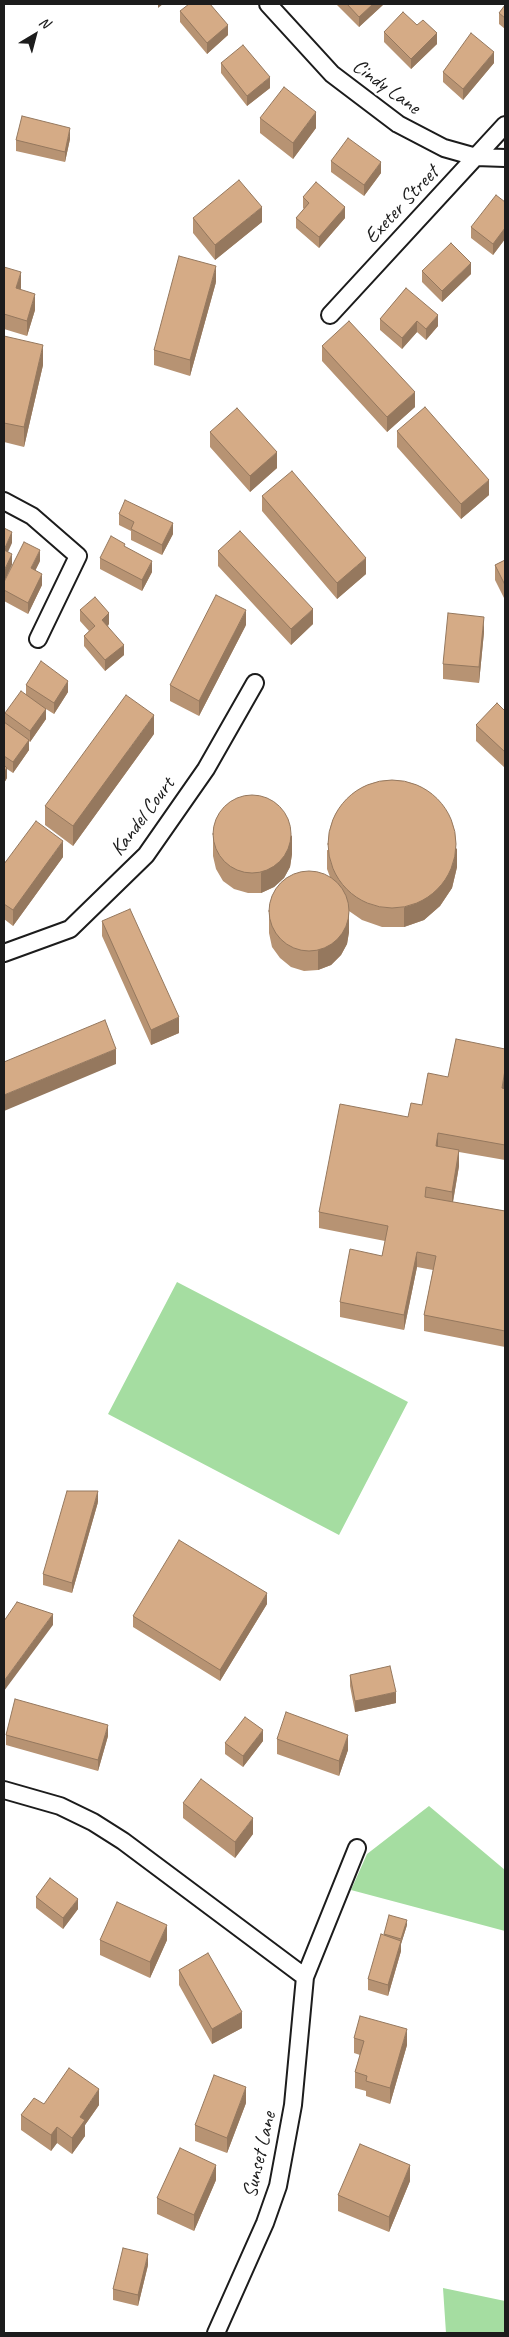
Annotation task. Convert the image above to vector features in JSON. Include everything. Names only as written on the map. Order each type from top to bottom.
[{"type":"street","name":"Cindy Lane","points":[[268,4],[332,74],[360,97],[426,140],[476,157],[505,158]]},
{"type":"street","name":"Exeter Street","points":[[330,315],[505,125]]},
{"type":"street","points":[[4,501],[32,516],[78,556],[38,639]]},
{"type":"street","name":"Kandel Court","points":[[4,953],[70,929],[146,855],[206,769],[254,683]]},
{"type":"street","points":[[4,1790],[60,1806],[93,1822],[123,1841],[305,1977]]},
{"type":"street","name":"Sunset Lane","points":[[216,2333],[278,2186],[285,2156],[294,2096],[305,1977],[357,1848]]},
{"type":"green space","points":[[177,1282],[408,1402],[339,1535],[108,1414]]},
{"type":"green space","points":[[429,1806],[505,1870],[505,1931],[351,1890],[367,1854]]},
{"type":"green space","points":[[443,2288],[505,2301],[505,2333],[446,2333]]},
{"type":"building","points":[[189,4],[210,4],[228,25],[207,43],[180,11]]},
{"type":"building","points":[[347,4],[373,4],[359,17]]},
{"type":"building","points":[[505,5],[505,18],[499,13]]},
{"type":"building","points":[[403,12],[417,25],[423,20],[437,33],[411,59],[384,32]]},
{"type":"building","points":[[471,33],[494,52],[463,89],[443,72]]},
{"type":"building","points":[[243,45],[270,77],[247,96],[221,63]]},
{"type":"building","points":[[284,87],[316,112],[293,143],[260,118]]},
{"type":"building","points":[[22,116],[70,128],[65,152],[16,140]]},
{"type":"building","points":[[348,138],[381,162],[364,185],[331,161]]},
{"type":"building","points":[[239,180],[262,207],[215,245],[193,218]]},
{"type":"building","points":[[316,182],[345,207],[319,237],[296,218],[309,203],[303,197]]},
{"type":"building","points":[[496,195],[505,202],[505,228],[493,244],[471,227]]},
{"type":"building","points":[[451,243],[471,263],[442,291],[422,271]]},
{"type":"building","points":[[179,256],[216,266],[190,360],[154,350]]},
{"type":"building","points":[[4,267],[21,272],[16,288],[35,294],[27,321],[4,314]]},
{"type":"building","points":[[406,288],[438,315],[426,329],[417,321],[402,338],[380,319]]},
{"type":"building","points":[[349,321],[415,392],[387,417],[322,346]]},
{"type":"building","points":[[4,336],[43,345],[24,427],[4,423]]},
{"type":"building","points":[[425,407],[489,480],[461,504],[397,431]]},
{"type":"building","points":[[237,408],[277,452],[250,476],[210,432]]},
{"type":"building","points":[[292,471],[366,558],[337,583],[262,496]]},
{"type":"building","points":[[125,500],[173,523],[162,545],[131,529],[134,522],[119,514]]},
{"type":"building","points":[[4,528],[12,532],[4,550]]},
{"type":"building","points":[[240,531],[313,609],[291,629],[218,551]]},
{"type":"building","points":[[111,536],[125,544],[124,546],[152,561],[142,580],[100,558]]},
{"type":"building","points":[[24,542],[40,550],[31,568],[42,574],[28,603],[4,590],[4,582]]},
{"type":"building","points":[[4,550],[12,554],[4,571]]},
{"type":"building","points":[[505,560],[505,585],[495,565]]},
{"type":"building","points":[[216,595],[246,610],[199,701],[170,685]]},
{"type":"building","points":[[95,597],[109,613],[102,620],[124,645],[105,660],[84,636],[95,626],[80,610]]},
{"type":"building","points":[[448,613],[484,617],[479,667],[443,664]]},
{"type":"building","points":[[41,661],[68,681],[54,703],[26,685]]},
{"type":"building","points":[[21,691],[46,709],[30,731],[5,713]]},
{"type":"building","points":[[126,695],[154,715],[73,826],[45,806]]},
{"type":"building","points":[[497,703],[505,711],[505,752],[476,725]]},
{"type":"building","points":[[4,722],[29,740],[13,762],[4,756]]},
{"type":"building","points":[[392,780],[405,781],[417,785],[437,799],[451,819],[455,831],[455,857],[451,869],[437,889],[417,903],[405,907],[392,908],[379,907],[367,903],[347,889],[333,869],[329,857],[328,844],[329,831],[333,819],[347,799],[367,785],[379,781]]},
{"type":"building","points":[[244,795],[260,795],[274,801],[285,812],[291,826],[291,842],[285,856],[274,867],[260,873],[244,873],[230,867],[219,856],[213,842],[213,826],[219,812],[230,801]]},
{"type":"building","points":[[36,821],[63,841],[13,910],[4,904],[4,864]]},
{"type":"building","points":[[309,871],[324,874],[337,883],[346,896],[349,911],[346,926],[337,939],[324,948],[309,951],[294,948],[281,939],[272,926],[269,911],[272,896],[281,883],[294,874]]},
{"type":"building","points":[[130,909],[179,1017],[151,1030],[102,921]]},
{"type":"building","points":[[105,1020],[116,1049],[4,1095],[4,1062]]},
{"type":"building","points":[[456,1039],[505,1049],[505,1070],[502,1088],[505,1089],[505,1145],[438,1133],[436,1146],[459,1150],[452,1192],[426,1187],[425,1197],[505,1211],[505,1331],[424,1315],[436,1256],[417,1252],[404,1315],[340,1302],[350,1249],[382,1256],[388,1226],[319,1212],[340,1104],[408,1117],[411,1103],[422,1105],[428,1073],[448,1077]]},
{"type":"building","points":[[67,1491],[98,1491],[72,1583],[43,1574]]},
{"type":"building","points":[[179,1540],[267,1593],[220,1670],[133,1616]]},
{"type":"building","points":[[17,1602],[53,1614],[4,1681],[4,1621]]},
{"type":"building","points":[[390,1666],[396,1692],[355,1701],[350,1675]]},
{"type":"building","points":[[15,1699],[108,1725],[98,1760],[6,1735]]},
{"type":"building","points":[[286,1712],[348,1735],[339,1761],[277,1739]]},
{"type":"building","points":[[245,1717],[263,1730],[243,1756],[225,1743]]},
{"type":"building","points":[[201,1779],[253,1818],[235,1842],[183,1803]]},
{"type":"building","points":[[50,1878],[78,1899],[63,1918],[36,1897]]},
{"type":"building","points":[[117,1902],[167,1925],[150,1962],[100,1940]]},
{"type":"building","points":[[389,1915],[407,1920],[401,1939],[384,1934]]},
{"type":"building","points":[[381,1934],[401,1941],[388,1985],[368,1979]]},
{"type":"building","points":[[208,1953],[242,2012],[212,2029],[179,1970]]},
{"type":"building","points":[[360,2016],[407,2029],[390,2088],[366,2081],[367,2076],[355,2072],[364,2041],[354,2038]]},
{"type":"building","points":[[69,2068],[99,2089],[80,2117],[85,2120],[72,2138],[57,2127],[51,2135],[21,2115],[34,2098],[44,2104]]},
{"type":"building","points":[[214,2075],[246,2087],[227,2138],[195,2125]]},
{"type":"building","points":[[360,2144],[410,2165],[389,2217],[338,2195]]},
{"type":"building","points":[[180,2148],[216,2165],[194,2215],[157,2198]]},
{"type":"building","points":[[123,2248],[148,2254],[138,2295],[113,2289]]}]
